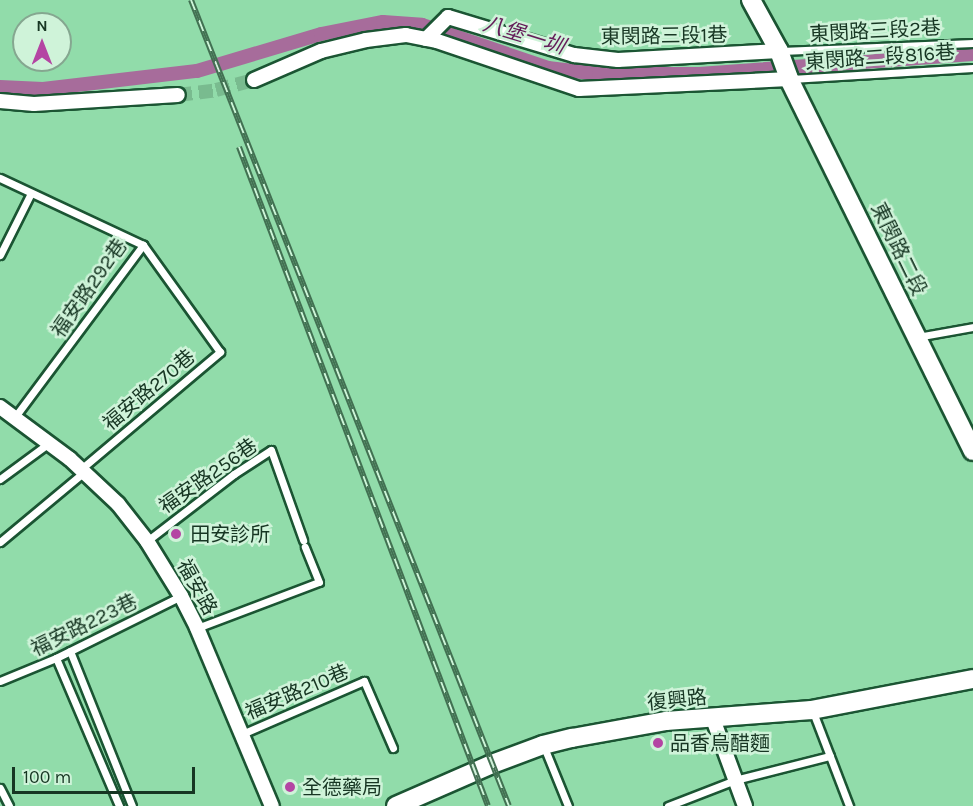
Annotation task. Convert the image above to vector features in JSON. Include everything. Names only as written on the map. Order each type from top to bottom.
[{"type":"street","name":"東閔路二段","points":[[751,0],[973,452]]},
{"type":"street","name":"東閔路三段1巷","points":[[426,39],[448,17],[574,55],[618,60],[784,66]]},
{"type":"street","points":[[254,80],[321,51],[366,40],[406,35],[426,39],[579,89],[784,66]]},
{"type":"street","points":[[0,101],[34,104],[178,94]]},
{"type":"street","name":"福安路","points":[[0,407],[82,471],[118,504],[147,541],[181,596],[197,628],[272,806]]},
{"type":"street","name":"復興路","points":[[396,806],[543,745],[666,721],[812,710],[973,679]]},
{"type":"street","points":[[713,719],[745,806]]},
{"type":"lane","name":"東閔路三段2巷","points":[[784,66],[973,43]]},
{"type":"lane","name":"東閔路二段816巷","points":[[784,66],[973,68]]},
{"type":"lane","name":"福安路292巷","points":[[0,178],[143,245],[15,417]]},
{"type":"lane","points":[[0,255],[31,193]]},
{"type":"lane","name":"福安路270巷","points":[[82,471],[220,352],[143,245]]},
{"type":"lane","points":[[917,337],[973,327]]},
{"type":"lane","points":[[0,479],[49,443]]},
{"type":"lane","name":"福安路256巷","points":[[147,541],[234,474],[271,450],[319,582],[197,628]]},
{"type":"lane","points":[[0,542],[82,471]]},
{"type":"lane","name":"福安路223巷","points":[[0,681],[56,658],[181,596]]},
{"type":"lane","points":[[70,651],[132,806]]},
{"type":"lane","points":[[56,658],[119,806]]},
{"type":"lane","name":"福安路210巷","points":[[242,734],[364,681],[393,748]]},
{"type":"lane","points":[[812,710],[849,806]]},
{"type":"lane","points":[[543,745],[568,806]]},
{"type":"lane","points":[[668,806],[735,780],[830,756]]},
{"type":"lane","points":[[0,788],[9,806]]},
{"type":"waterway","name":"八堡一圳","points":[[0,87],[43,89],[197,71],[321,34],[383,22],[422,25],[548,68],[599,74],[699,74],[973,54]]},
{"type":"tunnel","points":[[178,95],[216,90],[254,80]]},
{"type":"railway","points":[[191,0],[509,806]]},
{"type":"railway","points":[[239,147],[488,806]]},
{"type":"place","name":"田安診所","points":[[176,534]]},
{"type":"place","name":"品香烏醋麵","points":[[658,743]]},
{"type":"place","name":"全德藥局","points":[[290,787]]}]
